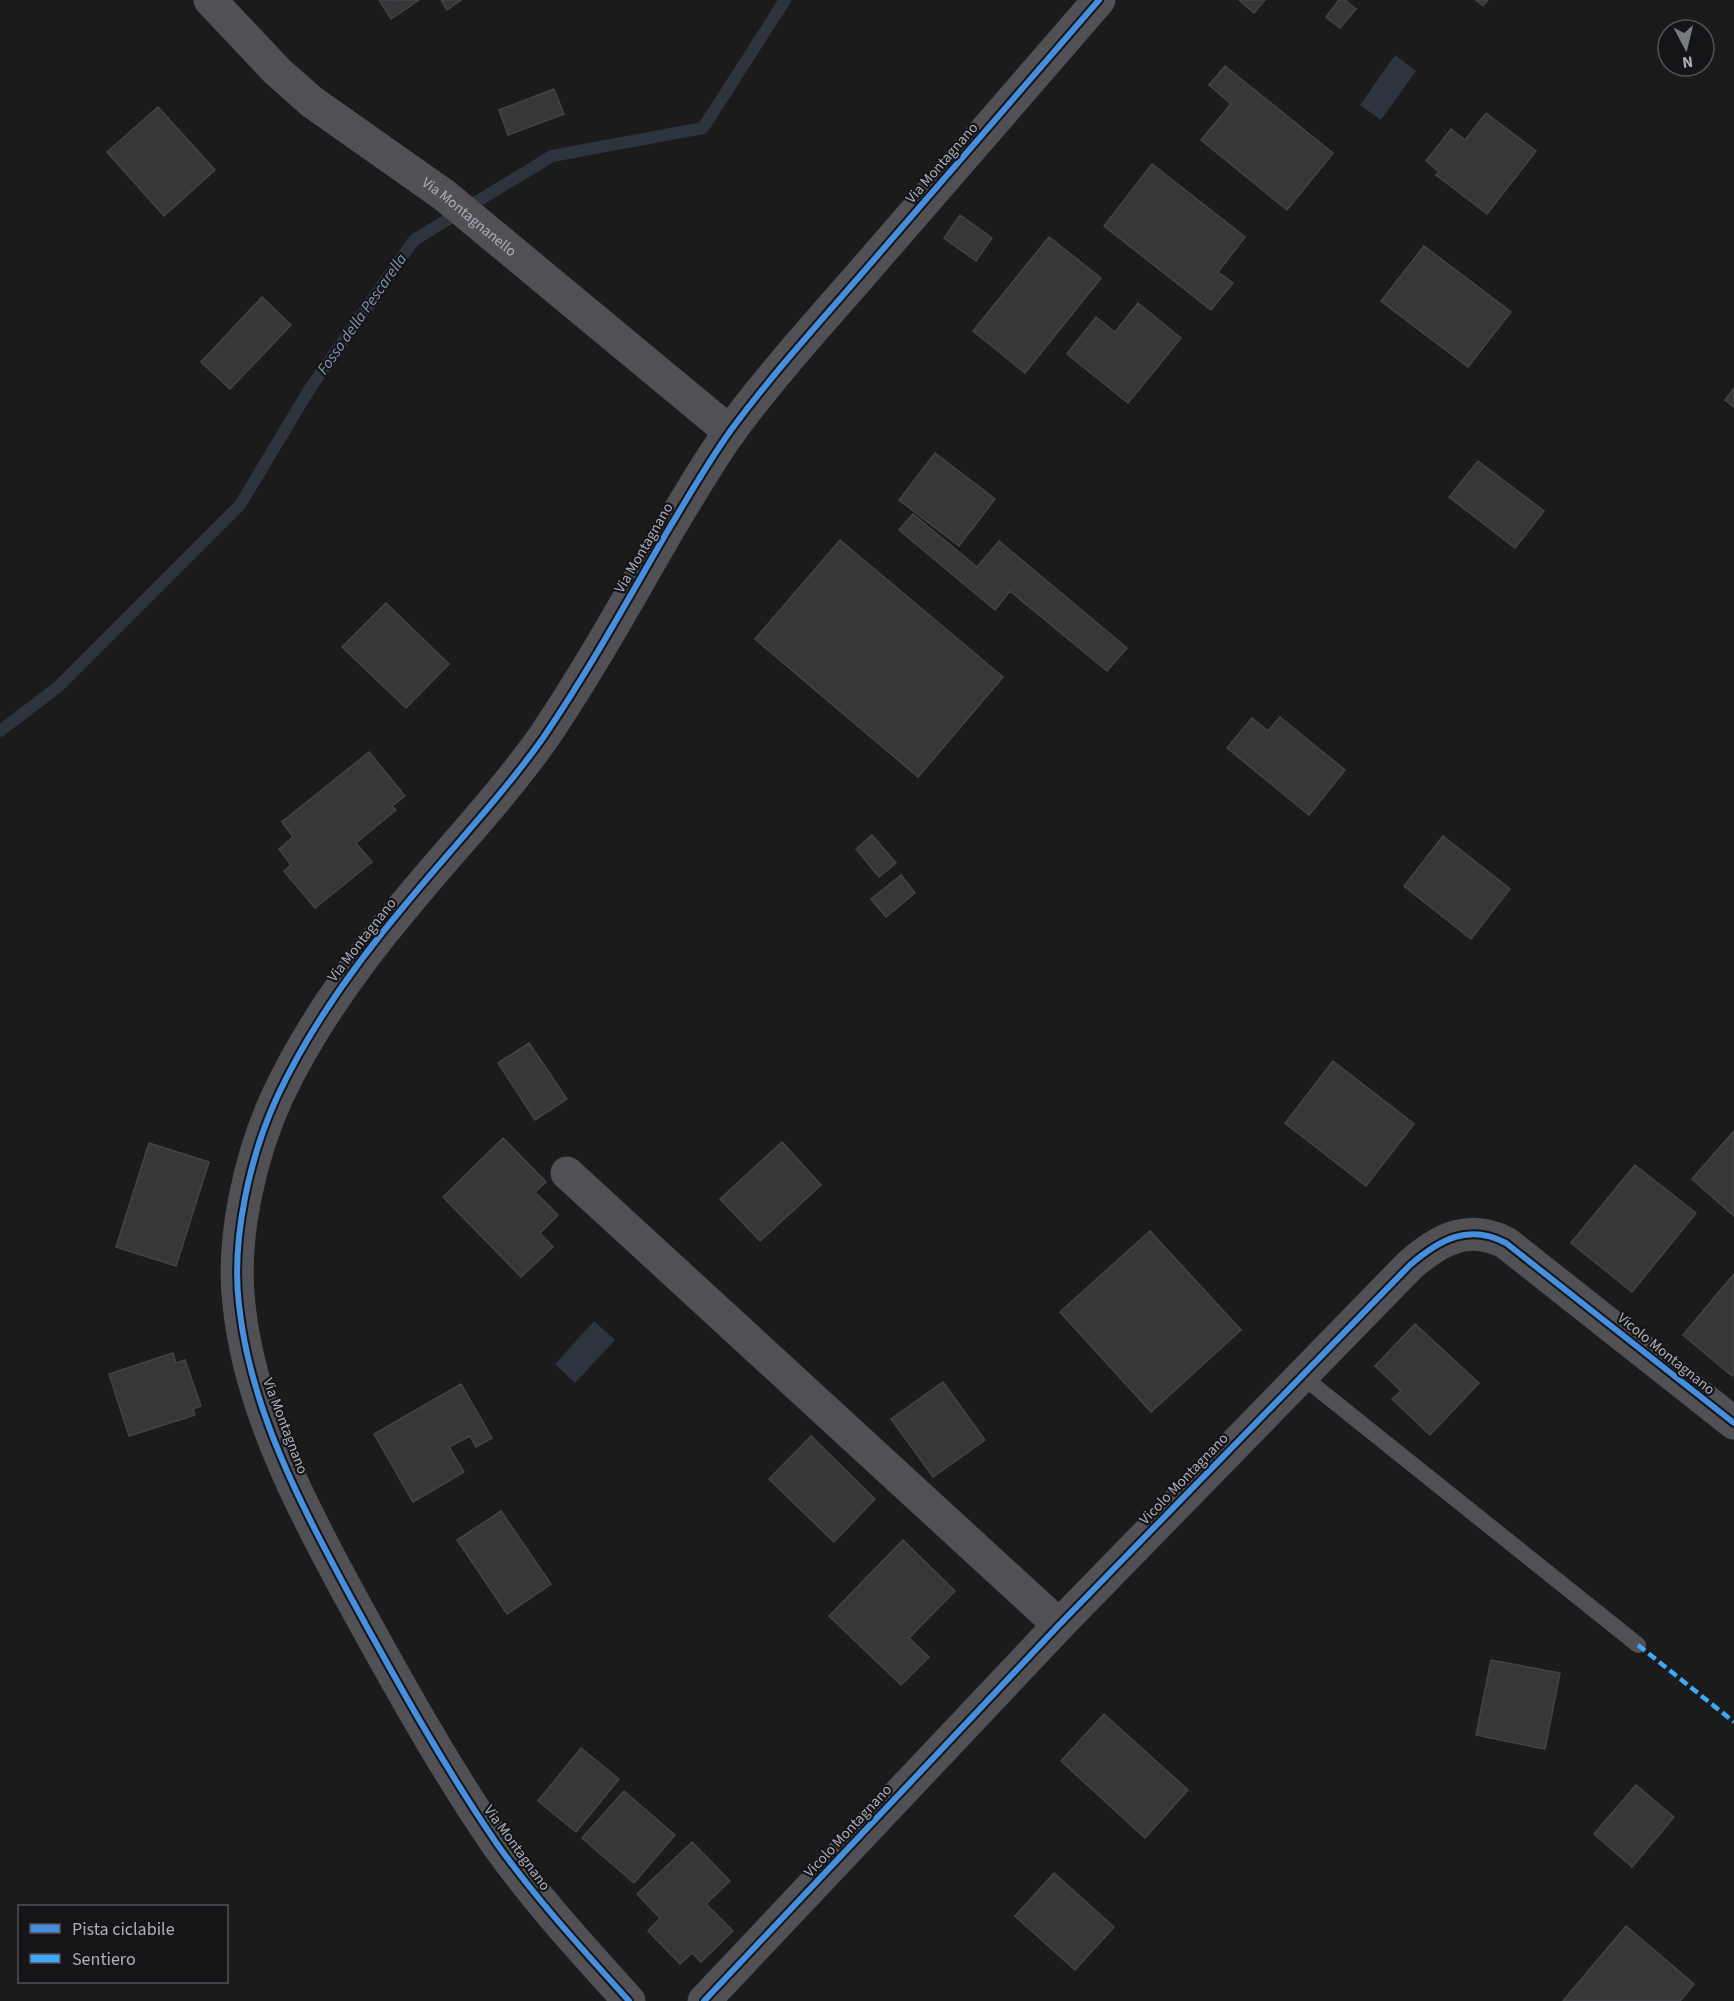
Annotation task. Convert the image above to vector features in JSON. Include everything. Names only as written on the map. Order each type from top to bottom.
[{"type":"street","name":"Via Montagnanello","points":[[210,0],[277,71],[312,102],[426,182],[482,225],[730,432]]},
{"type":"street","name":"Via Montagnano","points":[[628,2001],[562,1928],[493,1838],[462,1791],[330,1559],[303,1506],[259,1400],[247,1355],[239,1307],[238,1254],[246,1197],[261,1138],[279,1093],[306,1042],[335,995],[380,935],[489,808],[539,743],[592,661],[687,498],[730,432],[821,321],[1099,0]]},
{"type":"street","points":[[567,1173],[1059,1625]]},
{"type":"street","name":"Vicolo Montagnano","points":[[704,2001],[1059,1625],[1302,1376],[1424,1253],[1435,1245],[1451,1238],[1479,1234],[1496,1238],[1517,1250],[1734,1423]]},
{"type":"lane","points":[[1302,1376],[1638,1645]]},
{"type":"shaded area","points":[[1395,55],[1416,71],[1381,120],[1360,105]]},
{"type":"shaded area","points":[[594,1321],[615,1340],[575,1383],[555,1364]]},
{"type":"building","points":[[379,0],[419,0],[391,19]]},
{"type":"building","points":[[441,0],[461,0],[447,10]]},
{"type":"building","points":[[1239,0],[1265,0],[1254,13]]},
{"type":"building","points":[[1339,0],[1345,0],[1356,9],[1340,28],[1326,17]]},
{"type":"building","points":[[1476,0],[1488,0],[1483,6]]},
{"type":"building","points":[[1225,66],[1333,153],[1287,210],[1201,140],[1231,104],[1209,85]]},
{"type":"building","points":[[554,89],[564,114],[508,135],[499,110]]},
{"type":"building","points":[[158,107],[215,170],[164,216],[107,152]]},
{"type":"building","points":[[1486,113],[1536,151],[1487,214],[1436,175],[1439,172],[1426,161],[1451,129],[1465,140]]},
{"type":"building","points":[[1152,164],[1245,237],[1218,272],[1233,283],[1211,310],[1104,226]]},
{"type":"building","points":[[960,215],[992,238],[976,261],[944,238]]},
{"type":"building","points":[[1049,237],[1101,278],[1025,373],[973,331]]},
{"type":"building","points":[[1424,246],[1511,312],[1468,367],[1381,301]]},
{"type":"building","points":[[262,297],[291,325],[230,389],[201,362]]},
{"type":"building","points":[[1138,303],[1181,338],[1128,403],[1067,354],[1096,317],[1115,332]]},
{"type":"building","points":[[1734,388],[1734,407],[1725,400]]},
{"type":"building","points":[[935,453],[995,499],[959,546],[899,500]]},
{"type":"building","points":[[1478,461],[1544,511],[1515,548],[1449,497]]},
{"type":"building","points":[[913,514],[977,567],[999,541],[1127,648],[1107,671],[1010,591],[995,610],[899,530]]},
{"type":"building","points":[[840,540],[1003,677],[918,777],[755,639]]},
{"type":"building","points":[[386,603],[449,664],[406,708],[342,647]]},
{"type":"building","points":[[1280,717],[1345,770],[1309,815],[1227,748],[1252,718],[1268,731]]},
{"type":"building","points":[[369,752],[405,796],[392,806],[396,810],[356,843],[372,862],[315,908],[284,871],[291,865],[279,849],[293,837],[282,822]]},
{"type":"building","points":[[872,835],[896,863],[879,877],[856,849]]},
{"type":"building","points":[[1443,836],[1510,889],[1471,939],[1404,886]]},
{"type":"building","points":[[901,875],[915,893],[886,917],[871,899]]},
{"type":"building","points":[[529,1043],[567,1099],[535,1120],[498,1063]]},
{"type":"building","points":[[1333,1061],[1414,1124],[1366,1186],[1285,1123]]},
{"type":"building","points":[[1734,1131],[1734,1216],[1692,1179]]},
{"type":"building","points":[[503,1138],[546,1182],[535,1192],[558,1215],[540,1233],[553,1247],[521,1277],[443,1197]]},
{"type":"building","points":[[782,1142],[821,1185],[760,1241],[720,1199]]},
{"type":"building","points":[[149,1143],[209,1162],[176,1266],[116,1247]]},
{"type":"building","points":[[1635,1165],[1696,1213],[1632,1292],[1571,1243]]},
{"type":"building","points":[[1150,1231],[1241,1330],[1151,1412],[1060,1312]]},
{"type":"building","points":[[1734,1274],[1734,1373],[1732,1376],[1683,1335]]},
{"type":"building","points":[[1415,1324],[1479,1383],[1430,1435],[1392,1399],[1401,1391],[1375,1366]]},
{"type":"building","points":[[173,1353],[176,1363],[185,1360],[201,1406],[193,1409],[195,1415],[129,1436],[109,1374]]},
{"type":"building","points":[[943,1382],[985,1440],[933,1477],[891,1419]]},
{"type":"building","points":[[461,1384],[492,1438],[476,1447],[470,1436],[449,1447],[464,1472],[413,1502],[374,1434]]},
{"type":"building","points":[[811,1436],[875,1499],[834,1542],[769,1479]]},
{"type":"building","points":[[501,1511],[551,1584],[507,1614],[457,1540]]},
{"type":"building","points":[[903,1540],[955,1591],[909,1638],[929,1657],[901,1685],[829,1616]]},
{"type":"building","points":[[1491,1660],[1560,1673],[1545,1749],[1476,1735]]},
{"type":"building","points":[[1104,1714],[1188,1790],[1145,1838],[1061,1761]]},
{"type":"building","points":[[581,1748],[619,1779],[576,1832],[538,1801]]},
{"type":"building","points":[[1636,1785],[1674,1817],[1632,1867],[1594,1834]]},
{"type":"building","points":[[624,1791],[675,1835],[634,1883],[582,1838]]},
{"type":"building","points":[[692,1842],[730,1881],[706,1904],[733,1931],[701,1962],[692,1953],[680,1964],[648,1931],[660,1918],[637,1894]]},
{"type":"building","points":[[1054,1873],[1114,1927],[1075,1970],[1015,1916]]},
{"type":"building","points":[[1626,1926],[1694,1984],[1680,2001],[1563,2001]]},
{"type":"waterway","name":"Fosso della Pescarella","points":[[0,731],[58,687],[240,505],[309,390],[414,240],[552,156],[703,128],[785,0]]},
{"type":"marked path","points":[[1638,1645],[1734,1722]]},
{"type":"cycle path","points":[[629,2001],[528,1885],[477,1814],[385,1659],[296,1491],[266,1419],[254,1382],[239,1305],[237,1279],[240,1225],[251,1170],[278,1095],[320,1019],[352,972],[387,927],[493,802],[543,738],[591,662],[698,480],[731,430],[803,341],[1099,0]]},
{"type":"cycle path","points":[[704,2001],[1059,1625],[1410,1265],[1432,1248],[1455,1237],[1479,1234],[1506,1243],[1734,1423]]}]
